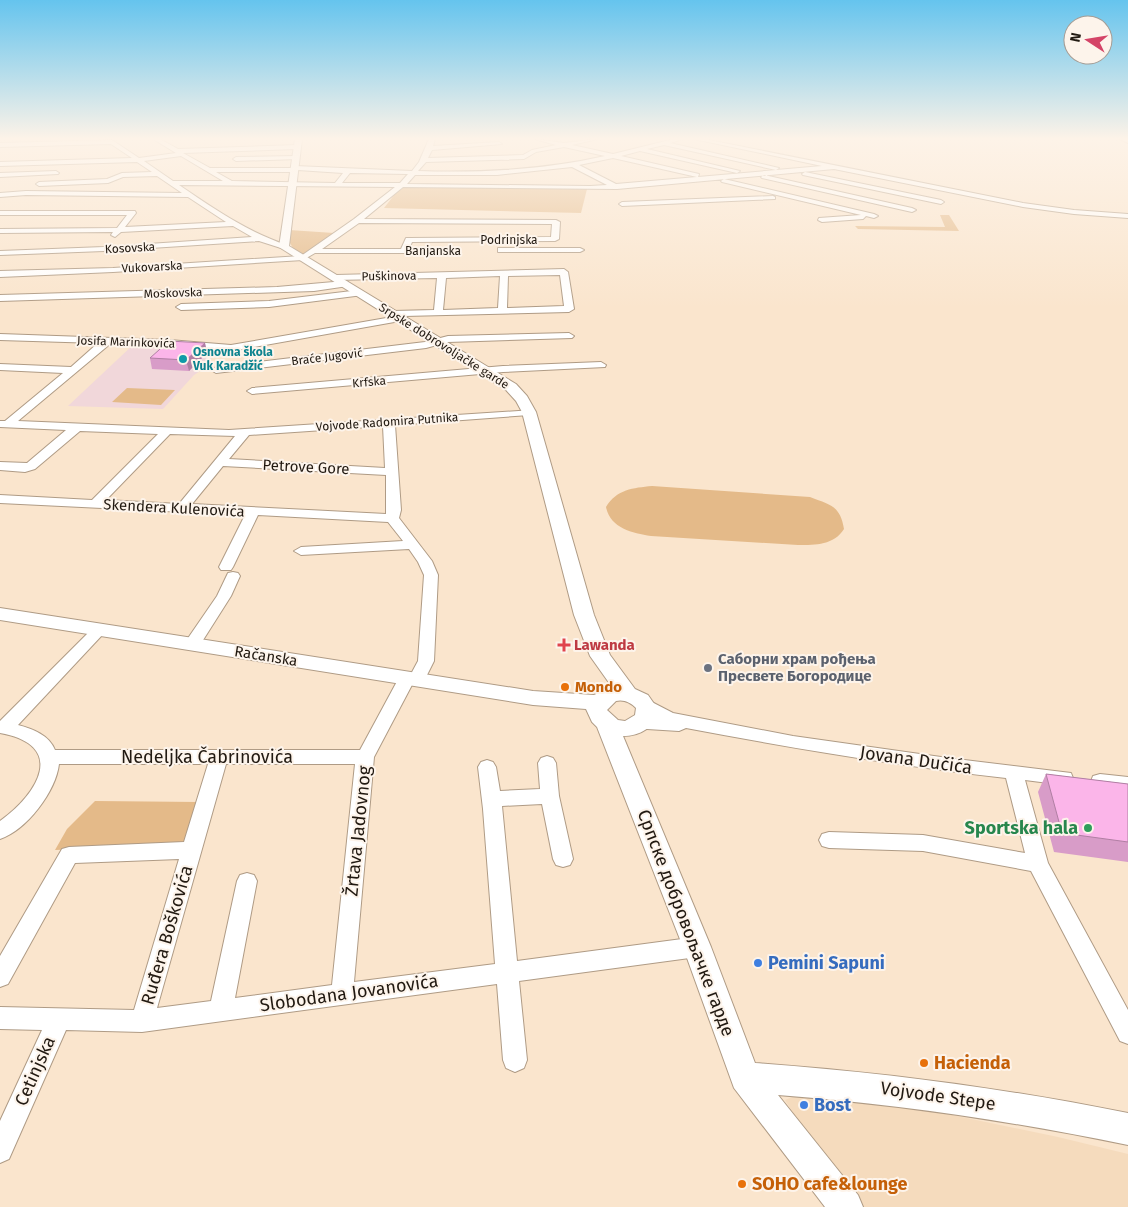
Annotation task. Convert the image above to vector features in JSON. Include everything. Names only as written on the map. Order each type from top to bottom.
[{"type":"main road","points":[[284,247],[293,195]]},
{"type":"main road","name":"Srpske dobrovoljačke garde","points":[[284,247],[309,254],[340,281],[511,387],[522,399],[529,412],[584,615],[600,656]]},
{"type":"main road","name":"Račanska","points":[[0,614],[533,698]]},
{"type":"main road","points":[[533,698],[602,710],[619,728],[634,726],[644,719],[647,711],[600,656]]},
{"type":"main road","name":"Српске добровољачке гарде","points":[[600,656],[602,710],[697,946],[746,1076],[846,1207]]},
{"type":"main road","points":[[602,710],[614,694],[636,699]]},
{"type":"main road","points":[[626,770],[634,726]]},
{"type":"main road","name":"Vojvode Stepe","points":[[746,1076],[907,1091],[991,1103],[1128,1129]]},
{"type":"street","points":[[189,195],[260,239],[284,247]]},
{"type":"street","points":[[309,254],[357,221],[389,195]]},
{"type":"street","points":[[619,195],[624,212]]},
{"type":"street","points":[[786,195],[874,216]]},
{"type":"street","points":[[846,195],[912,210]]},
{"type":"street","points":[[908,195],[941,202]]},
{"type":"street","points":[[893,213],[912,210],[958,195]]},
{"type":"street","points":[[976,195],[1049,210],[1128,216]]},
{"type":"street","points":[[622,204],[793,197]]},
{"type":"street","points":[[50,231],[71,212]]},
{"type":"street","points":[[0,214],[132,213],[94,264]]},
{"type":"street","points":[[822,220],[883,214]]},
{"type":"street","name":"Podrinjska","points":[[357,221],[556,222],[556,239],[409,240],[404,251]]},
{"type":"street","points":[[0,231],[118,230],[234,224]]},
{"type":"street","name":"Kosovska","points":[[0,253],[104,250],[260,239]]},
{"type":"street","points":[[488,250],[580,250]]},
{"type":"street","name":"Banjanska","points":[[309,254],[422,251]]},
{"type":"street","name":"Vukovarska","points":[[0,274],[94,264],[137,268],[309,254]]},
{"type":"street","points":[[121,295],[137,268]]},
{"type":"street","name":"Puškinova","points":[[340,281],[442,275],[564,272],[569,309],[438,312],[396,316]]},
{"type":"street","points":[[502,310],[504,274]]},
{"type":"street","points":[[438,312],[442,275]]},
{"type":"street","name":"Moskovska","points":[[0,298],[296,289],[340,281]]},
{"type":"street","points":[[181,307],[269,304],[360,293]]},
{"type":"street","name":"Josifa Marinkovića","points":[[0,337],[207,345],[231,348],[396,316]]},
{"type":"street","points":[[437,342],[448,339],[568,336]]},
{"type":"street","points":[[4,424],[107,341]]},
{"type":"street","name":"Braće Jugović","points":[[216,370],[406,348],[437,342]]},
{"type":"street","points":[[485,371],[601,365]]},
{"type":"street","points":[[0,367],[73,370]]},
{"type":"street","name":"Krfska","points":[[252,391],[485,371]]},
{"type":"street","name":"Vojvode Radomira Putnika","points":[[4,424],[245,432],[529,412]]},
{"type":"street","points":[[389,423],[394,510],[392,518],[425,561],[432,575],[426,660],[412,679]]},
{"type":"street","points":[[0,466],[25,468],[31,466],[78,427]]},
{"type":"street","points":[[95,504],[167,430]]},
{"type":"street","points":[[182,508],[245,432]]},
{"type":"street","name":"Petrove Gore","points":[[221,462],[391,472]]},
{"type":"street","name":"Skendera Kulenovića","points":[[0,499],[392,518]]},
{"type":"street","name":"Skendera Kulenovića","points":[[192,644],[224,596],[230,571],[253,512]]},
{"type":"street","points":[[301,551],[412,545]]},
{"type":"street","points":[[0,831],[26,811],[40,794],[50,771],[49,757],[45,748],[34,737],[2,727],[100,629]]},
{"type":"street","name":"Žrtava Jadovnog","points":[[342,994],[365,757],[412,679]]},
{"type":"street","points":[[636,699],[668,718],[705,726]]},
{"type":"street","points":[[634,726],[705,726]]},
{"type":"street","name":"Jovana Dučića","points":[[705,726],[884,756],[1014,773],[1128,784]]},
{"type":"street","name":"Nedeljka Čabrinovića","points":[[49,757],[365,757]]},
{"type":"street","name":"Ruđera Boškovića","points":[[142,1021],[219,757]]},
{"type":"street","points":[[547,763],[550,796],[563,860]]},
{"type":"street","points":[[487,767],[492,799],[515,1060]]},
{"type":"street","points":[[1014,773],[1038,864],[1128,1033]]},
{"type":"street","points":[[492,799],[550,796]]},
{"type":"street","points":[[829,840],[922,843],[1038,864]]},
{"type":"street","name":"Ruđera Boškovića","points":[[0,977],[69,856],[192,850]]},
{"type":"street","points":[[221,1010],[247,880]]},
{"type":"street","name":"Slobodana Jovanovića","points":[[0,1018],[142,1021],[697,946]]},
{"type":"street","name":"Cetinjska","points":[[0,1150],[59,1019]]},
{"type":"shaded area","points":[[394,195],[585,195],[581,213],[384,208]]},
{"type":"shaded area","points":[[940,215],[949,215],[959,231],[858,229],[855,226],[945,227]]},
{"type":"shaded area","points":[[289,230],[334,233],[308,253],[302,255],[291,245]]},
{"type":"shaded area","points":[[133,345],[218,350],[203,369],[194,375],[163,409],[68,406]]},
{"type":"shaded area","points":[[127,388],[175,390],[161,405],[112,402]]},
{"type":"shaded area","points":[[652,486],[810,497],[828,504],[837,510],[844,529],[830,541],[798,545],[651,536],[629,531],[612,520],[606,507],[615,496],[626,490]]},
{"type":"shaded area","points":[[95,801],[199,802],[185,841],[176,846],[55,850],[67,829]]},
{"type":"shaded area","points":[[818,1087],[1058,1137],[1128,1154],[1128,1207],[860,1207],[843,1192],[785,1100]]},
{"type":"building","points":[[169,341],[205,343],[186,360],[150,358]]},
{"type":"building","points":[[1046,774],[1128,784],[1128,842],[1062,833]]},
{"type":"place","name":"Osnovna škola Vuk Karadžić","points":[[183,359]]},
{"type":"place","name":"Lawanda","points":[[564,645]]},
{"type":"place","name":"Саборни храм рођења Пресвете Богородице","points":[[708,668]]},
{"type":"place","name":"Mondo","points":[[565,687]]},
{"type":"place","name":"Sportska hala","points":[[1088,828]]},
{"type":"place","name":"Pemini Sapuni","points":[[758,963]]},
{"type":"place","name":"Hacienda","points":[[924,1063]]},
{"type":"place","name":"Bost","points":[[804,1105]]},
{"type":"place","name":"SOHO cafe&lounge","points":[[742,1184]]}]
